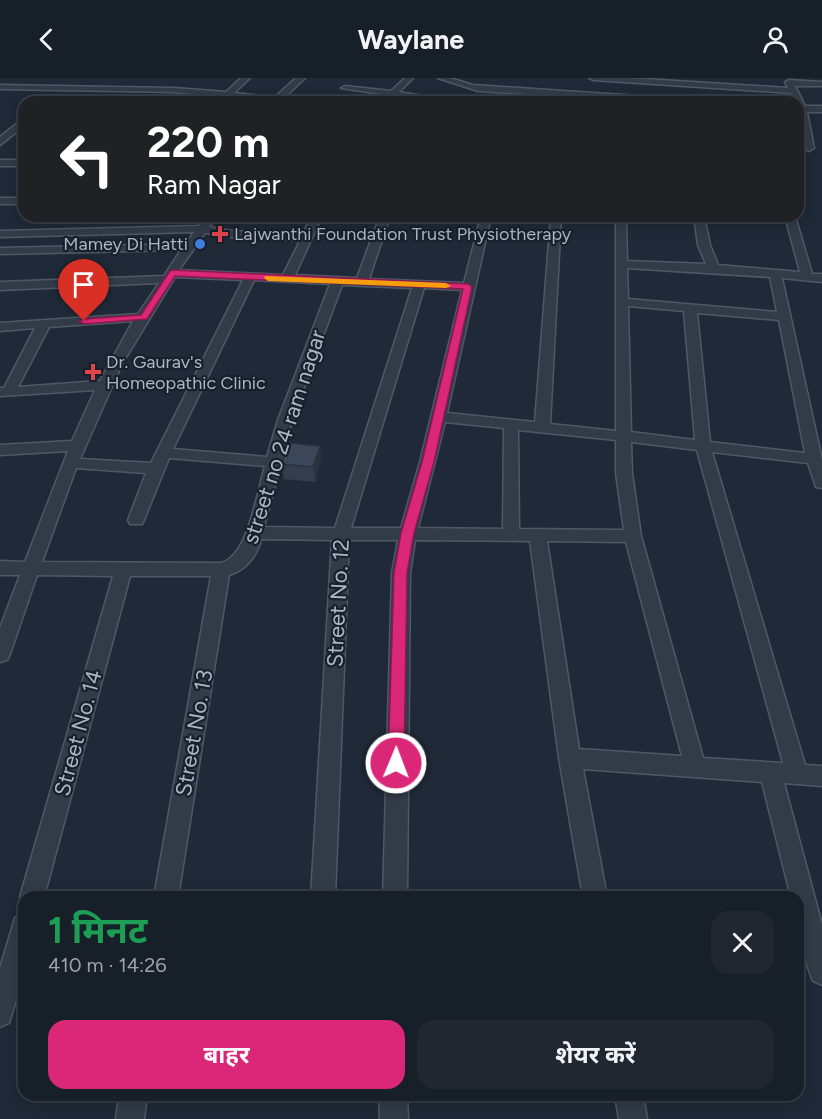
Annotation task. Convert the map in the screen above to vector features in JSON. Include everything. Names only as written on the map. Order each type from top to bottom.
[{"type":"street","points":[[43,87],[57,78]]},
{"type":"street","points":[[116,96],[134,78]]},
{"type":"street","points":[[225,96],[246,78]]},
{"type":"street","points":[[281,96],[301,78]]},
{"type":"street","points":[[337,94],[356,78]]},
{"type":"street","points":[[393,94],[409,78]]},
{"type":"street","points":[[442,78],[501,96]]},
{"type":"street","points":[[593,78],[794,89],[822,84]]},
{"type":"street","points":[[0,93],[4,87],[178,87],[215,96]]},
{"type":"street","points":[[54,94],[62,87]]},
{"type":"street","points":[[170,96],[178,87]]},
{"type":"street","points":[[468,87],[606,96]]},
{"type":"street","points":[[345,88],[406,96]]},
{"type":"street","points":[[804,109],[822,110]]},
{"type":"street","points":[[804,115],[812,127],[809,148]]},
{"type":"street","points":[[0,142],[18,126]]},
{"type":"street","points":[[804,148],[822,150]]},
{"type":"street","points":[[0,163],[18,163]]},
{"type":"street","points":[[0,201],[18,201]]},
{"type":"street","points":[[0,654],[71,463],[105,385],[144,317],[188,247],[207,222]]},
{"type":"street","points":[[287,279],[314,222]]},
{"type":"street","points":[[362,282],[383,222]]},
{"type":"street","points":[[395,891],[401,573],[408,533],[439,417],[484,222]]},
{"type":"street","points":[[542,428],[556,222]]},
{"type":"street","points":[[621,222],[624,473],[633,536],[694,766]]},
{"type":"street","points":[[700,222],[704,245],[713,267]]},
{"type":"street","points":[[792,222],[807,276]]},
{"type":"street","points":[[0,234],[202,229],[231,234],[307,238]]},
{"type":"street","points":[[0,251],[188,247]]},
{"type":"street","points":[[623,264],[713,267],[822,278]]},
{"type":"street","points":[[775,273],[814,459],[822,483]]},
{"type":"street","points":[[0,286],[171,276],[250,277],[468,287]]},
{"type":"street","points":[[136,520],[156,469],[250,277]]},
{"type":"street","name":"street no 24 ram nagar","points":[[221,570],[233,567],[242,561],[251,545],[285,420],[337,281]]},
{"type":"street","name":"Street No. 12","points":[[323,891],[341,534],[419,284]]},
{"type":"street","points":[[622,302],[786,317]]},
{"type":"street","points":[[690,308],[703,446],[797,774]]},
{"type":"street","points":[[0,327],[144,317]]},
{"type":"street","points":[[5,392],[44,324]]},
{"type":"street","points":[[5,392],[105,385]]},
{"type":"street","points":[[439,417],[814,459]]},
{"type":"street","points":[[511,424],[511,533]]},
{"type":"street","points":[[0,450],[78,446]]},
{"type":"street","points":[[164,453],[272,462]]},
{"type":"street","points":[[71,463],[156,469]]},
{"type":"street","points":[[253,533],[511,533],[633,536]]},
{"type":"street","points":[[537,534],[570,758],[594,891]]},
{"type":"street","points":[[0,568],[221,570]]},
{"type":"street","name":"Street No. 14","points":[[34,891],[123,570]]},
{"type":"street","name":"Street No. 13","points":[[167,891],[221,570]]},
{"type":"street","points":[[570,758],[822,776]]},
{"type":"street","points":[[770,772],[801,891]]},
{"type":"street","points":[[804,903],[822,972]]},
{"type":"street","points":[[0,1014],[18,949]]},
{"type":"street","points":[[130,1119],[132,1101]]},
{"type":"street","points":[[393,1101],[394,1119]]},
{"type":"street","points":[[630,1101],[633,1119]]},
{"type":"building","points":[[289,443],[320,446],[313,467],[281,464]]},
{"type":"slow traffic","points":[[268,278],[446,286]]},
{"type":"place","name":"Lajwanthi Foundation Trust Physiotherapy","points":[[220,234]]},
{"type":"place","name":"Mamey Di Hatti","points":[[200,244]]},
{"type":"place","name":"Dr. Gaurav's Homeopathic Clinic","points":[[93,372]]},
{"type":"route","points":[[84,321],[144,317],[173,273],[468,287],[439,417],[408,533],[401,573],[396,763]]}]
